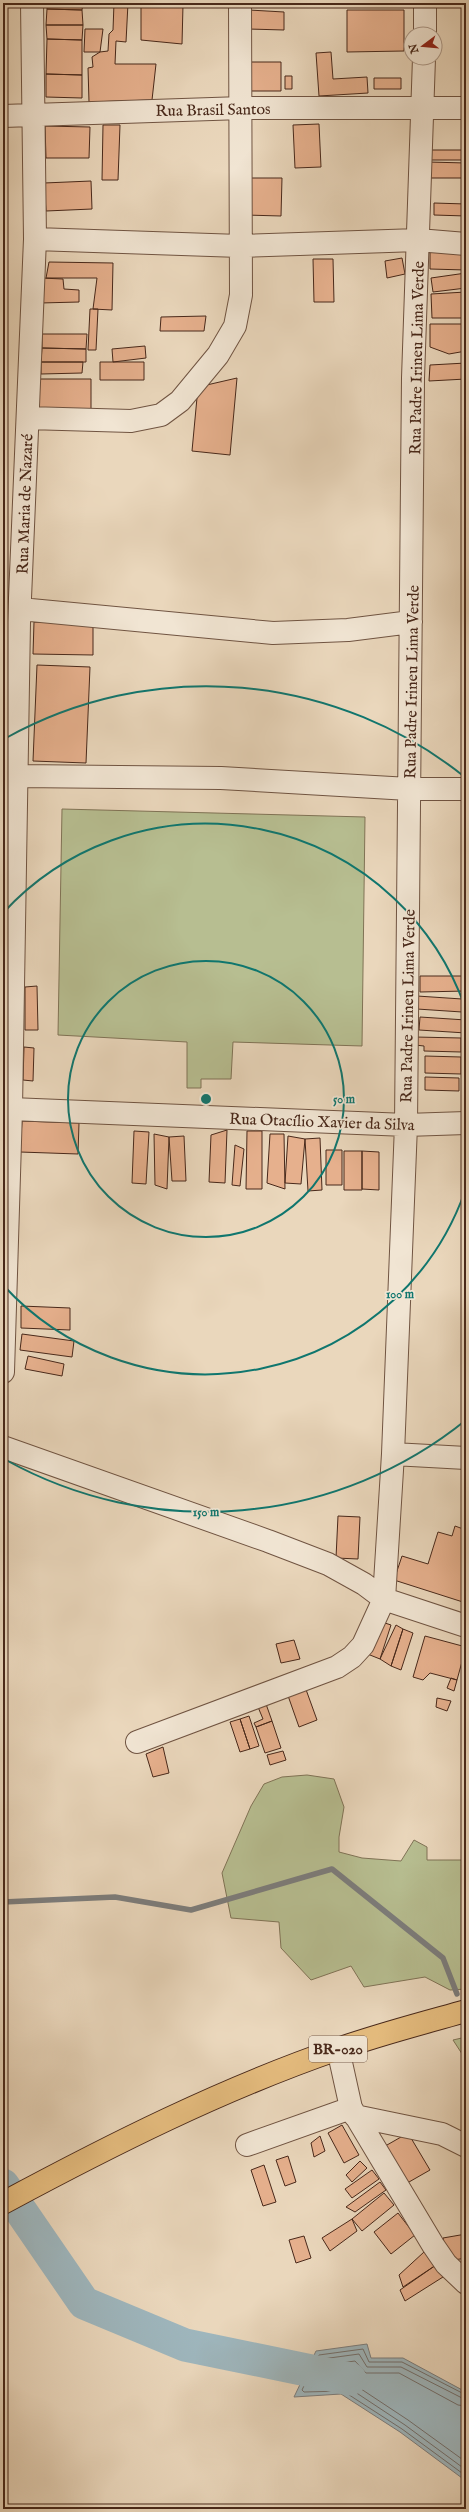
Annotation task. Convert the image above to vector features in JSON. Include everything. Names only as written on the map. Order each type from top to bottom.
[{"type":"highway","name":"BR-020","points":[[3,2203],[85,2159],[214,2098],[338,2049],[466,2010]]},
{"type":"street","name":"Rua Maria de Nazaré","points":[[3,1372],[11,1109],[18,776],[14,618],[28,418],[35,239],[35,115],[32,3]]},
{"type":"street","points":[[28,418],[131,421],[161,415],[180,402],[218,355],[235,326],[241,295],[240,246],[242,108],[240,3]]},
{"type":"street","points":[[425,3],[425,26]]},
{"type":"street","name":"Rua Padre Irineu Lima Verde","points":[[384,1599],[393,1454],[406,1125],[413,378],[424,66]]},
{"type":"street","name":"Rua Brasil Santos","points":[[3,116],[242,108],[466,108]]},
{"type":"street","points":[[35,239],[240,246],[418,240]]},
{"type":"street","name":"Rua Padre Irineu Lima Verde","points":[[418,240],[466,244]]},
{"type":"street","points":[[14,618],[273,633],[348,630],[411,622]]},
{"type":"street","points":[[18,776],[221,778],[409,789],[466,789]]},
{"type":"street","name":"Rua Otacílio Xavier da Silva","points":[[11,1109],[406,1125],[466,1123]]},
{"type":"street","points":[[3,1447],[328,1564],[364,1584],[384,1599],[466,1626]]},
{"type":"street","points":[[393,1454],[466,1458]]},
{"type":"street","points":[[137,1742],[338,1667],[363,1645],[384,1599]]},
{"type":"street","points":[[338,2049],[353,2112],[441,2258],[466,2283]]},
{"type":"street","points":[[248,2145],[353,2112],[442,2134],[466,2146]]},
{"type":"green space","points":[[62,809],[365,817],[362,1046],[233,1042],[231,1079],[201,1079],[201,1088],[187,1088],[187,1042],[58,1035]]},
{"type":"green space","points":[[307,1775],[334,1779],[344,1807],[339,1837],[339,1852],[362,1858],[401,1861],[414,1840],[427,1847],[427,1860],[466,1860],[466,1989],[450,1990],[425,1977],[364,1987],[351,1966],[311,1980],[281,1948],[279,1922],[231,1918],[222,1873],[251,1806],[264,1784],[282,1777]]},
{"type":"green space","points":[[466,2037],[466,2060],[453,2040]]},
{"type":"water","points":[[367,2344],[371,2358],[403,2358],[466,2392],[466,2481],[400,2432],[341,2394],[294,2397],[316,2351]]},
{"type":"building","points":[[47,3],[83,3],[82,10],[47,9]]},
{"type":"building","points":[[114,3],[128,3],[126,42],[116,41],[115,64],[156,64],[152,100],[89,102],[88,68],[93,67],[92,57],[100,52],[108,51],[109,34],[113,30]]},
{"type":"building","points":[[141,3],[183,5],[182,44],[141,40]]},
{"type":"building","points":[[282,3],[282,4],[251,4]]},
{"type":"building","points":[[47,9],[82,10],[83,25],[46,25]]},
{"type":"building","points":[[249,10],[284,12],[284,30],[248,29]]},
{"type":"building","points":[[347,10],[404,10],[403,51],[347,52]]},
{"type":"building","points":[[3,16],[5,16],[5,37],[3,37]]},
{"type":"building","points":[[46,25],[83,25],[82,40],[47,39]]},
{"type":"building","points":[[85,29],[103,29],[100,52],[84,52]]},
{"type":"building","points":[[47,39],[82,40],[82,75],[46,74]]},
{"type":"building","points":[[331,52],[333,79],[367,77],[368,93],[319,96],[316,53]]},
{"type":"building","points":[[246,62],[281,62],[281,91],[246,91]]},
{"type":"building","points":[[46,74],[82,75],[82,98],[46,97]]},
{"type":"building","points":[[285,76],[292,76],[292,89],[285,89]]},
{"type":"building","points":[[3,78],[5,78],[5,98],[3,98]]},
{"type":"building","points":[[374,78],[401,78],[401,89],[374,89]]},
{"type":"building","points":[[319,124],[321,167],[295,168],[293,125]]},
{"type":"building","points":[[103,125],[120,125],[118,180],[102,180]]},
{"type":"building","points":[[45,126],[90,127],[89,158],[46,158]]},
{"type":"building","points":[[430,150],[466,150],[466,160],[430,160]]},
{"type":"building","points":[[428,162],[466,163],[466,178],[428,178]]},
{"type":"building","points":[[246,178],[282,178],[281,216],[245,215]]},
{"type":"building","points":[[91,181],[92,209],[46,211],[44,183]]},
{"type":"building","points":[[434,203],[466,204],[466,216],[434,215]]},
{"type":"building","points":[[430,252],[466,253],[466,270],[430,269]]},
{"type":"building","points":[[402,258],[405,274],[387,278],[385,261]]},
{"type":"building","points":[[313,259],[333,259],[334,302],[314,302]]},
{"type":"building","points":[[49,262],[113,263],[112,310],[93,309],[97,278],[46,278]]},
{"type":"building","points":[[466,273],[466,288],[433,292],[431,278]]},
{"type":"building","points":[[41,278],[63,279],[64,289],[79,290],[79,302],[40,303]]},
{"type":"building","points":[[466,292],[466,318],[432,318],[431,294]]},
{"type":"building","points":[[90,309],[98,309],[96,350],[88,350]]},
{"type":"building","points":[[206,316],[204,331],[160,331],[161,317]]},
{"type":"building","points":[[430,324],[466,324],[466,351],[449,354],[430,347]]},
{"type":"building","points":[[42,334],[87,334],[86,349],[42,348]]},
{"type":"building","points":[[145,346],[146,358],[113,362],[112,349]]},
{"type":"building","points":[[42,348],[86,349],[86,362],[41,362]]},
{"type":"building","points":[[41,362],[83,362],[82,373],[41,374]]},
{"type":"building","points":[[100,362],[144,362],[144,380],[100,380]]},
{"type":"building","points":[[466,363],[466,379],[429,381],[430,365]]},
{"type":"building","points":[[237,378],[230,455],[192,451],[198,387]]},
{"type":"building","points":[[38,379],[91,379],[91,414],[38,413]]},
{"type":"building","points":[[34,622],[93,623],[93,655],[33,654]]},
{"type":"building","points":[[37,665],[90,667],[86,763],[33,761]]},
{"type":"building","points":[[420,976],[466,976],[466,991],[420,992]]},
{"type":"building","points":[[37,986],[38,1030],[25,1030],[25,987]]},
{"type":"building","points":[[417,996],[462,999],[462,1012],[417,1009]]},
{"type":"building","points":[[420,1017],[466,1020],[466,1033],[419,1030]]},
{"type":"building","points":[[415,1037],[461,1038],[461,1052],[424,1051],[424,1046],[415,1045]]},
{"type":"building","points":[[24,1047],[34,1048],[33,1081],[23,1080]]},
{"type":"building","points":[[425,1056],[461,1057],[461,1074],[425,1073]]},
{"type":"building","points":[[425,1077],[459,1078],[459,1091],[425,1090]]},
{"type":"building","points":[[22,1121],[79,1123],[78,1154],[20,1152]]},
{"type":"building","points":[[227,1130],[225,1183],[209,1182],[211,1135]]},
{"type":"building","points":[[134,1131],[149,1132],[146,1184],[132,1183]]},
{"type":"building","points":[[247,1131],[262,1131],[262,1189],[246,1189]]},
{"type":"building","points":[[154,1134],[169,1137],[167,1189],[155,1185]]},
{"type":"building","points":[[270,1134],[284,1134],[285,1189],[267,1183]]},
{"type":"building","points":[[184,1136],[186,1181],[172,1181],[169,1137]]},
{"type":"building","points":[[288,1136],[305,1139],[301,1184],[285,1183]]},
{"type":"building","points":[[320,1138],[322,1190],[308,1191],[305,1139]]},
{"type":"building","points":[[235,1145],[244,1149],[240,1186],[232,1185]]},
{"type":"building","points":[[326,1150],[342,1150],[342,1185],[326,1185]]},
{"type":"building","points":[[344,1151],[362,1151],[362,1190],[344,1190]]},
{"type":"building","points":[[362,1151],[379,1152],[379,1190],[362,1189]]},
{"type":"building","points":[[21,1306],[70,1308],[70,1330],[21,1328]]},
{"type":"building","points":[[22,1334],[74,1341],[72,1357],[20,1350]]},
{"type":"building","points":[[28,1356],[64,1364],[62,1376],[25,1369]]},
{"type":"building","points":[[338,1516],[360,1517],[358,1559],[336,1558]]},
{"type":"building","points":[[455,1526],[466,1530],[466,1603],[394,1580],[402,1556],[428,1564],[438,1532],[452,1536]]},
{"type":"building","points":[[376,1620],[391,1625],[380,1659],[365,1653]]},
{"type":"building","points":[[396,1625],[403,1629],[391,1666],[380,1659]]},
{"type":"building","points":[[403,1629],[413,1633],[401,1670],[391,1666]]},
{"type":"building","points":[[425,1636],[466,1647],[457,1680],[430,1673],[423,1680],[413,1677]]},
{"type":"building","points":[[294,1640],[300,1659],[281,1663],[276,1644]]},
{"type":"building","points":[[451,1678],[457,1680],[454,1691],[447,1688]]},
{"type":"building","points":[[304,1684],[317,1720],[299,1727],[286,1690]]},
{"type":"building","points":[[437,1698],[451,1701],[447,1711],[436,1707]]},
{"type":"building","points":[[266,1704],[272,1721],[256,1727],[254,1723],[263,1719],[258,1707]]},
{"type":"building","points":[[249,1716],[259,1746],[250,1749],[240,1719]]},
{"type":"building","points":[[240,1719],[250,1749],[240,1752],[230,1722]]},
{"type":"building","points":[[272,1721],[281,1748],[265,1753],[256,1727]]},
{"type":"building","points":[[163,1747],[169,1773],[153,1777],[146,1754]]},
{"type":"building","points":[[283,1751],[286,1760],[270,1765],[267,1755]]},
{"type":"building","points":[[342,2125],[359,2155],[344,2163],[328,2133]]},
{"type":"building","points":[[408,2133],[430,2170],[402,2186],[380,2149]]},
{"type":"building","points":[[320,2136],[325,2151],[314,2157],[311,2143]]},
{"type":"building","points":[[288,2156],[296,2182],[285,2186],[276,2160]]},
{"type":"building","points":[[360,2161],[367,2168],[352,2182],[346,2175]]},
{"type":"building","points":[[264,2165],[276,2202],[263,2206],[251,2170]]},
{"type":"building","points":[[372,2170],[379,2179],[352,2198],[345,2189]]},
{"type":"building","points":[[380,2182],[386,2190],[355,2212],[346,2207]]},
{"type":"building","points":[[384,2193],[394,2205],[362,2231],[352,2219]]},
{"type":"building","points":[[398,2213],[415,2235],[391,2254],[374,2232]]},
{"type":"building","points":[[352,2219],[357,2231],[330,2251],[322,2238]]},
{"type":"building","points":[[466,2234],[466,2258],[448,2261],[443,2238]]},
{"type":"building","points":[[304,2236],[311,2258],[296,2263],[289,2240]]},
{"type":"building","points":[[424,2252],[436,2265],[403,2287],[399,2275]]},
{"type":"building","points":[[436,2265],[443,2277],[405,2301],[400,2290]]},
{"type":"waterway","points":[[3,1902],[115,1897],[191,1910],[332,1869],[443,1958],[457,1994]]},
{"type":"waterway","points":[[3,2185],[84,2303],[185,2345],[350,2379]]}]
